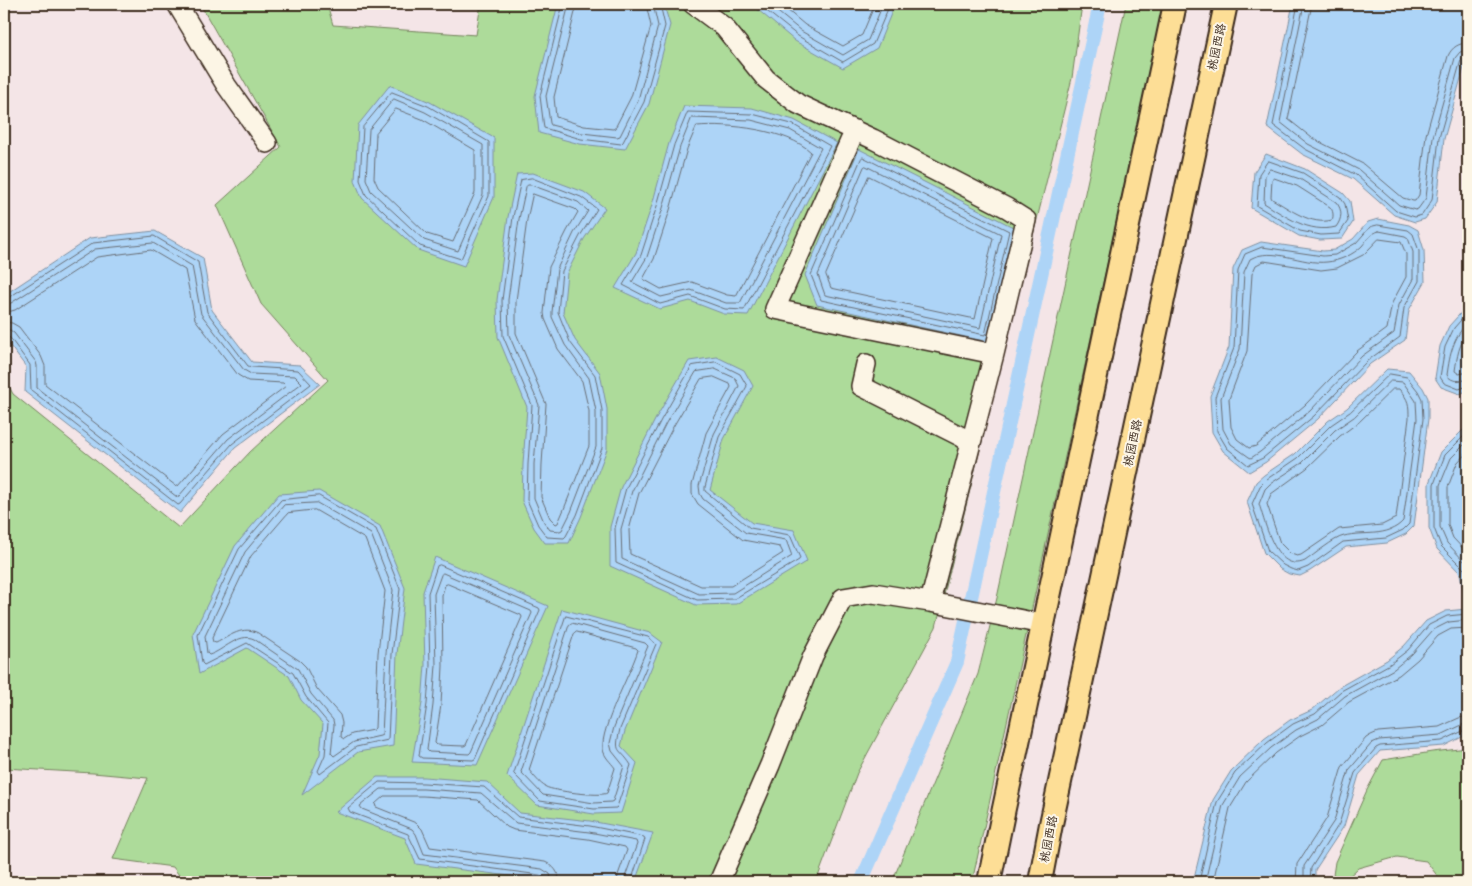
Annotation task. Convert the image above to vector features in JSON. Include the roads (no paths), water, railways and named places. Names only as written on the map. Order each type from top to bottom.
[{"type":"main road","points":[[989,882],[1002,813],[1175,4]]},
{"type":"main road","name":"桃园西路","points":[[1040,882],[1226,4]]},
{"type":"street","points":[[177,4],[226,85],[267,143]]},
{"type":"street","points":[[693,4],[724,27],[766,79],[798,104],[855,130],[1007,208],[1026,220],[994,354],[930,602]]},
{"type":"street","points":[[855,130],[775,309],[994,354]]},
{"type":"street","points":[[866,364],[861,386],[971,443]]},
{"type":"street","points":[[719,882],[770,765],[813,656],[844,598],[873,593],[1043,624]]},
{"type":"water","points":[[558,4],[664,5],[670,25],[649,104],[625,149],[580,144],[539,133],[535,96]]},
{"type":"water","points":[[751,4],[895,4],[877,48],[843,68],[795,41]]},
{"type":"water","points":[[1293,4],[1468,4],[1468,53],[1444,139],[1437,202],[1425,219],[1415,222],[1394,215],[1353,179],[1302,154],[1267,127]]},
{"type":"water","points":[[390,85],[430,102],[494,138],[494,197],[464,266],[418,250],[362,198],[355,181],[358,125]]},
{"type":"water","points":[[684,106],[752,108],[794,120],[837,143],[748,315],[724,314],[690,301],[660,309],[615,288],[636,253],[652,205],[669,143]]},
{"type":"water","points":[[859,149],[1015,228],[989,342],[817,305],[805,275]]},
{"type":"water","points":[[1266,154],[1305,169],[1343,193],[1350,201],[1353,222],[1342,239],[1320,240],[1299,236],[1251,208],[1254,172]]},
{"type":"water","points":[[533,173],[584,192],[605,208],[584,239],[567,273],[563,313],[575,340],[600,373],[607,409],[607,449],[569,543],[545,543],[534,528],[522,501],[527,407],[498,337],[497,300],[508,217],[517,174]]},
{"type":"water","points":[[1378,219],[1409,225],[1418,230],[1424,250],[1425,282],[1409,310],[1405,340],[1370,364],[1318,419],[1266,462],[1249,472],[1223,451],[1212,432],[1210,396],[1229,347],[1233,269],[1242,250],[1261,242],[1323,251],[1334,250],[1353,239],[1368,222]]},
{"type":"water","points":[[155,231],[203,258],[212,310],[252,362],[300,365],[320,384],[235,448],[180,513],[25,392],[26,367],[4,338],[4,295],[90,238]]},
{"type":"water","points":[[1468,305],[1468,390],[1460,394],[1441,387],[1435,378],[1440,346],[1449,326]]},
{"type":"water","points":[[717,357],[744,370],[753,386],[724,439],[710,490],[752,523],[794,530],[807,561],[736,604],[696,605],[610,566],[610,527],[621,487],[656,418],[689,361]]},
{"type":"water","points":[[1387,369],[1409,371],[1423,388],[1428,398],[1428,419],[1414,526],[1406,534],[1387,543],[1346,547],[1300,576],[1289,574],[1280,569],[1264,553],[1247,502],[1256,482],[1295,454],[1328,421],[1347,408]]},
{"type":"water","points":[[1468,425],[1468,598],[1464,596],[1460,573],[1437,549],[1429,528],[1429,483],[1441,452]]},
{"type":"water","points":[[319,491],[380,526],[405,588],[397,654],[393,746],[358,752],[302,795],[320,754],[323,724],[301,700],[289,676],[247,648],[199,674],[193,634],[235,546],[279,494]]},
{"type":"water","points":[[435,557],[548,606],[477,765],[412,762],[422,703],[425,665],[423,592]]},
{"type":"water","points":[[562,609],[650,633],[662,642],[625,731],[621,746],[637,763],[621,813],[594,814],[537,805],[507,776]]},
{"type":"water","points":[[1468,609],[1468,734],[1444,746],[1380,751],[1359,775],[1344,826],[1315,870],[1315,882],[1193,882],[1213,800],[1231,771],[1264,739],[1290,720],[1312,710],[1339,687],[1387,660],[1404,646],[1426,621],[1446,611]]},
{"type":"water","points":[[377,777],[424,777],[487,782],[520,813],[590,821],[653,833],[635,882],[557,882],[416,864],[405,838],[336,812]]},
{"type":"waterway","points":[[861,882],[957,662],[1100,4]]}]
